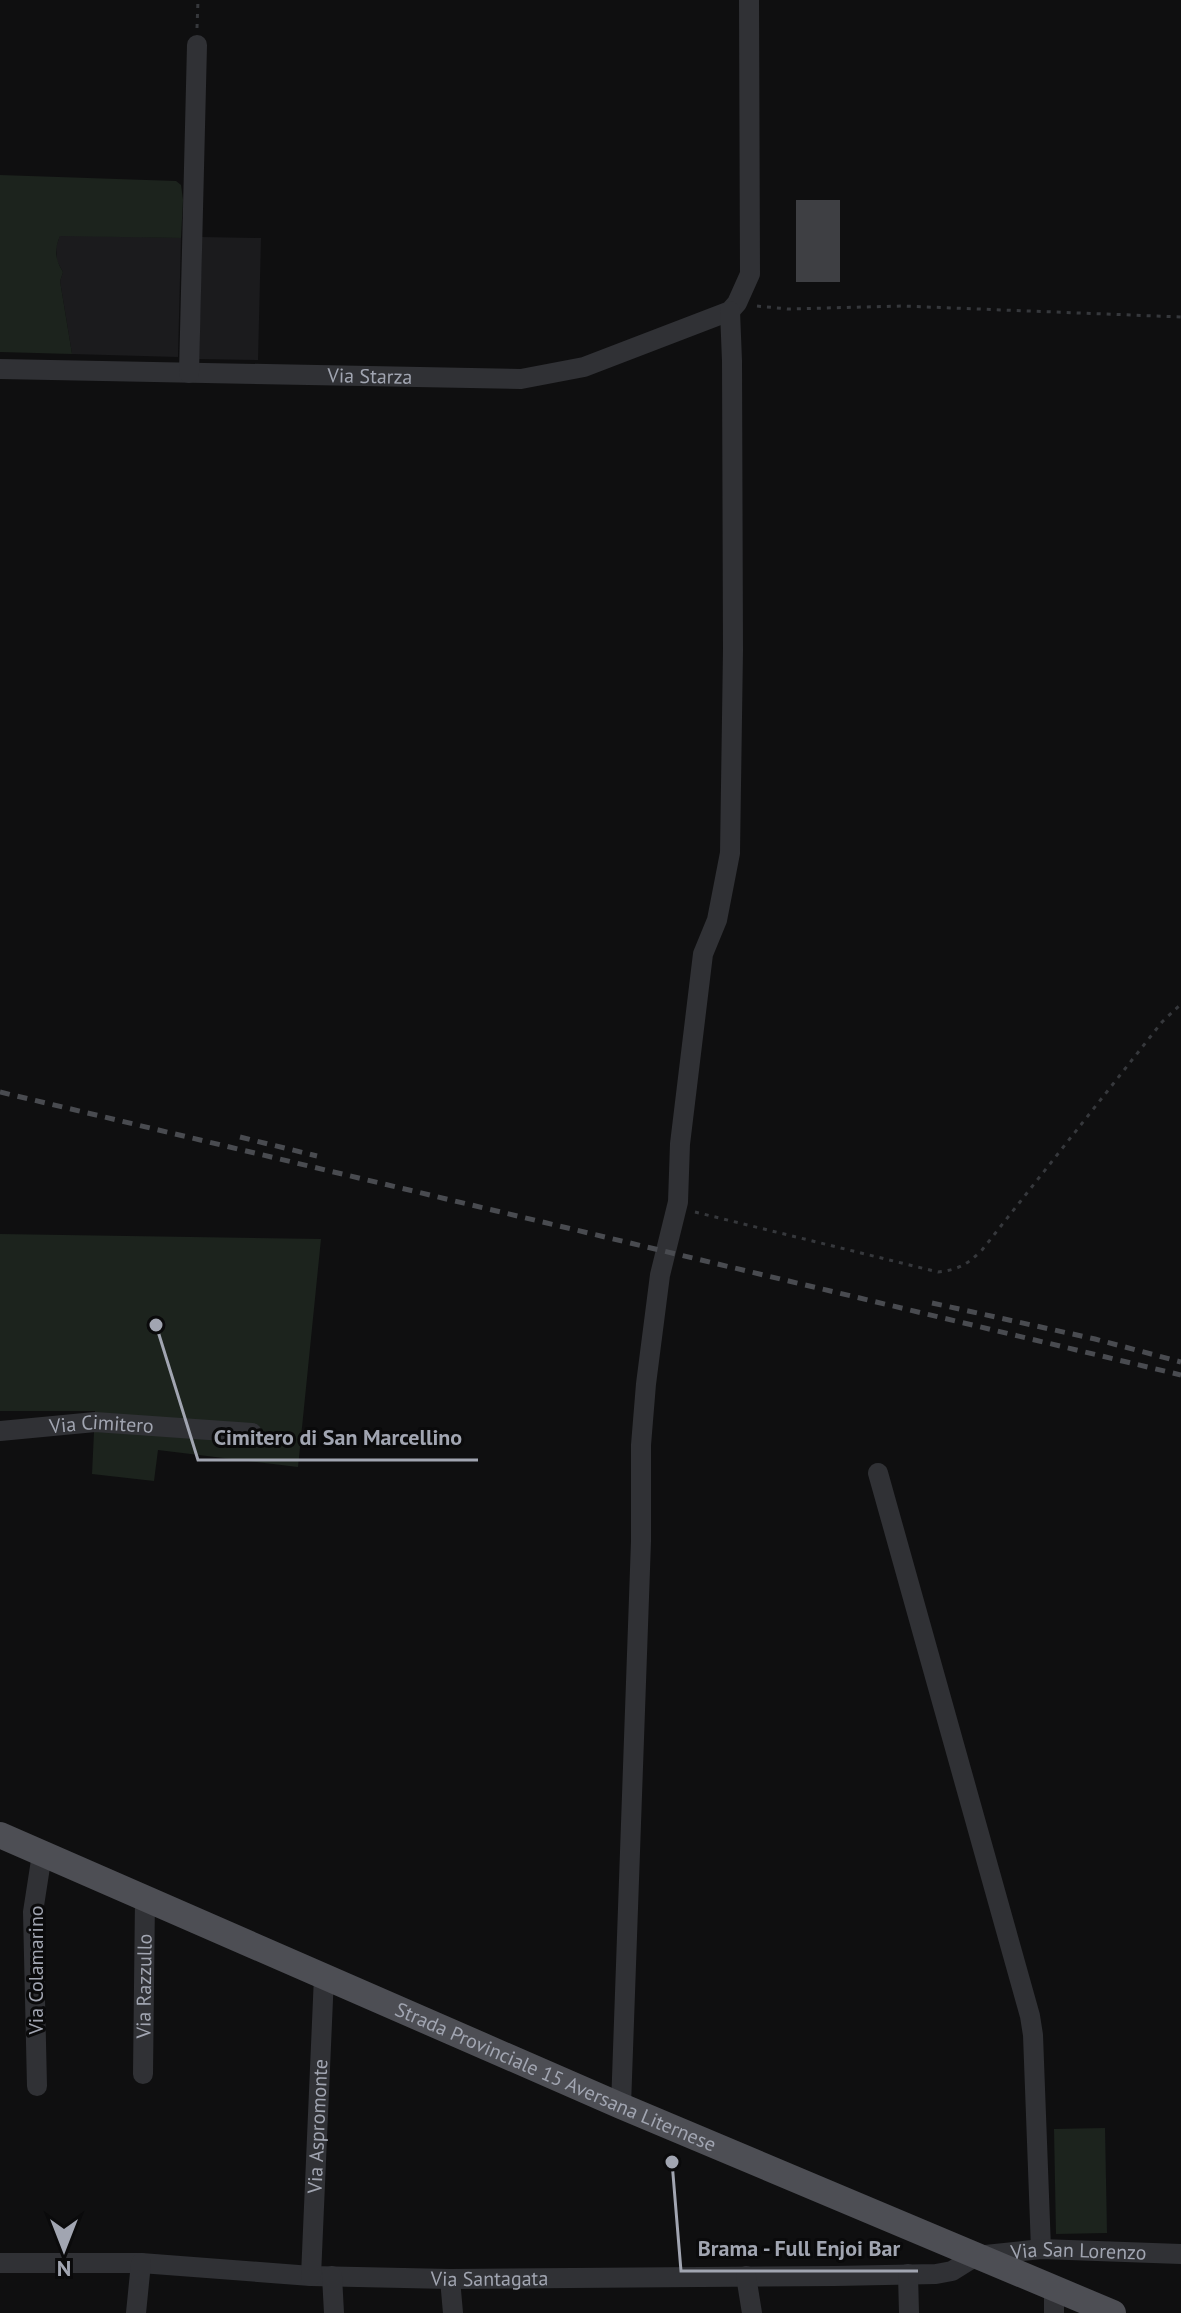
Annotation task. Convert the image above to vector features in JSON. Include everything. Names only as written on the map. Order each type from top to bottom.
[{"type":"main road","name":"Strada Provinciale 15 Aversana Liternese","points":[[0,1835],[621,2106],[1113,2313]]},
{"type":"street","points":[[621,2106],[641,1541],[641,1445],[660,1275],[678,1202],[680,1144],[703,954],[717,920],[730,853],[733,307],[750,274],[749,0]]},
{"type":"street","points":[[189,373],[197,45]]},
{"type":"street","name":"Via Starza","points":[[0,369],[521,379],[584,367],[733,307]]},
{"type":"street","name":"Via Cimitero","points":[[0,1431],[95,1422],[252,1433]]},
{"type":"street","points":[[878,1473],[1030,2016],[1041,2249]]},
{"type":"street","name":"Via Colamarino","points":[[37,2086],[33,1912],[42,1854]]},
{"type":"street","name":"Via Razzullo","points":[[143,2074],[145,1899]]},
{"type":"street","name":"Via Aspromonte","points":[[324,1976],[322,2276],[334,2313]]},
{"type":"street","name":"Via San Lorenzo","points":[[976,2256],[1041,2249],[1181,2254]]},
{"type":"street","name":"Via Santagata","points":[[0,2263],[141,2263],[322,2276],[450,2279],[908,2274],[952,2271],[976,2256]]},
{"type":"street","points":[[136,2313],[141,2263]]},
{"type":"street","points":[[908,2274],[909,2313]]},
{"type":"street","points":[[746,2276],[752,2313]]},
{"type":"street","points":[[450,2279],[453,2313]]},
{"type":"street","points":[[1054,2286],[1054,2313]]},
{"type":"path","points":[[197,45],[198,0]]},
{"type":"path","points":[[733,307],[902,306],[1181,317]]},
{"type":"path","points":[[678,1202],[696,1213],[732,1223],[938,1272],[953,1271],[967,1265],[982,1250],[1162,1022],[1181,1004]]},
{"type":"shaded area","points":[[0,175],[176,181],[181,185],[181,238],[60,236],[56,254],[63,272],[60,281],[72,354],[0,352]]},
{"type":"shaded area","points":[[60,235],[181,238],[178,357],[72,354],[60,281],[63,272],[57,261],[56,247]]},
{"type":"shaded area","points":[[202,237],[261,238],[258,360],[199,359]]},
{"type":"shaded area","points":[[0,1234],[321,1239],[298,1467],[158,1450],[154,1481],[92,1474],[95,1411],[0,1411]]},
{"type":"shaded area","points":[[1105,2128],[1107,2233],[1056,2234],[1054,2129]]},
{"type":"building","points":[[796,200],[840,200],[840,282],[796,282]]},
{"type":"railway","points":[[0,1092],[1181,1375]]},
{"type":"railway","points":[[240,1137],[317,1156]]},
{"type":"railway","points":[[932,1303],[1095,1339],[1181,1362]]},
{"type":"place","name":"Cimitero di San Marcellino","points":[[156,1325]]},
{"type":"place","name":"Brama - Full Enjoi Bar","points":[[672,2162]]}]
